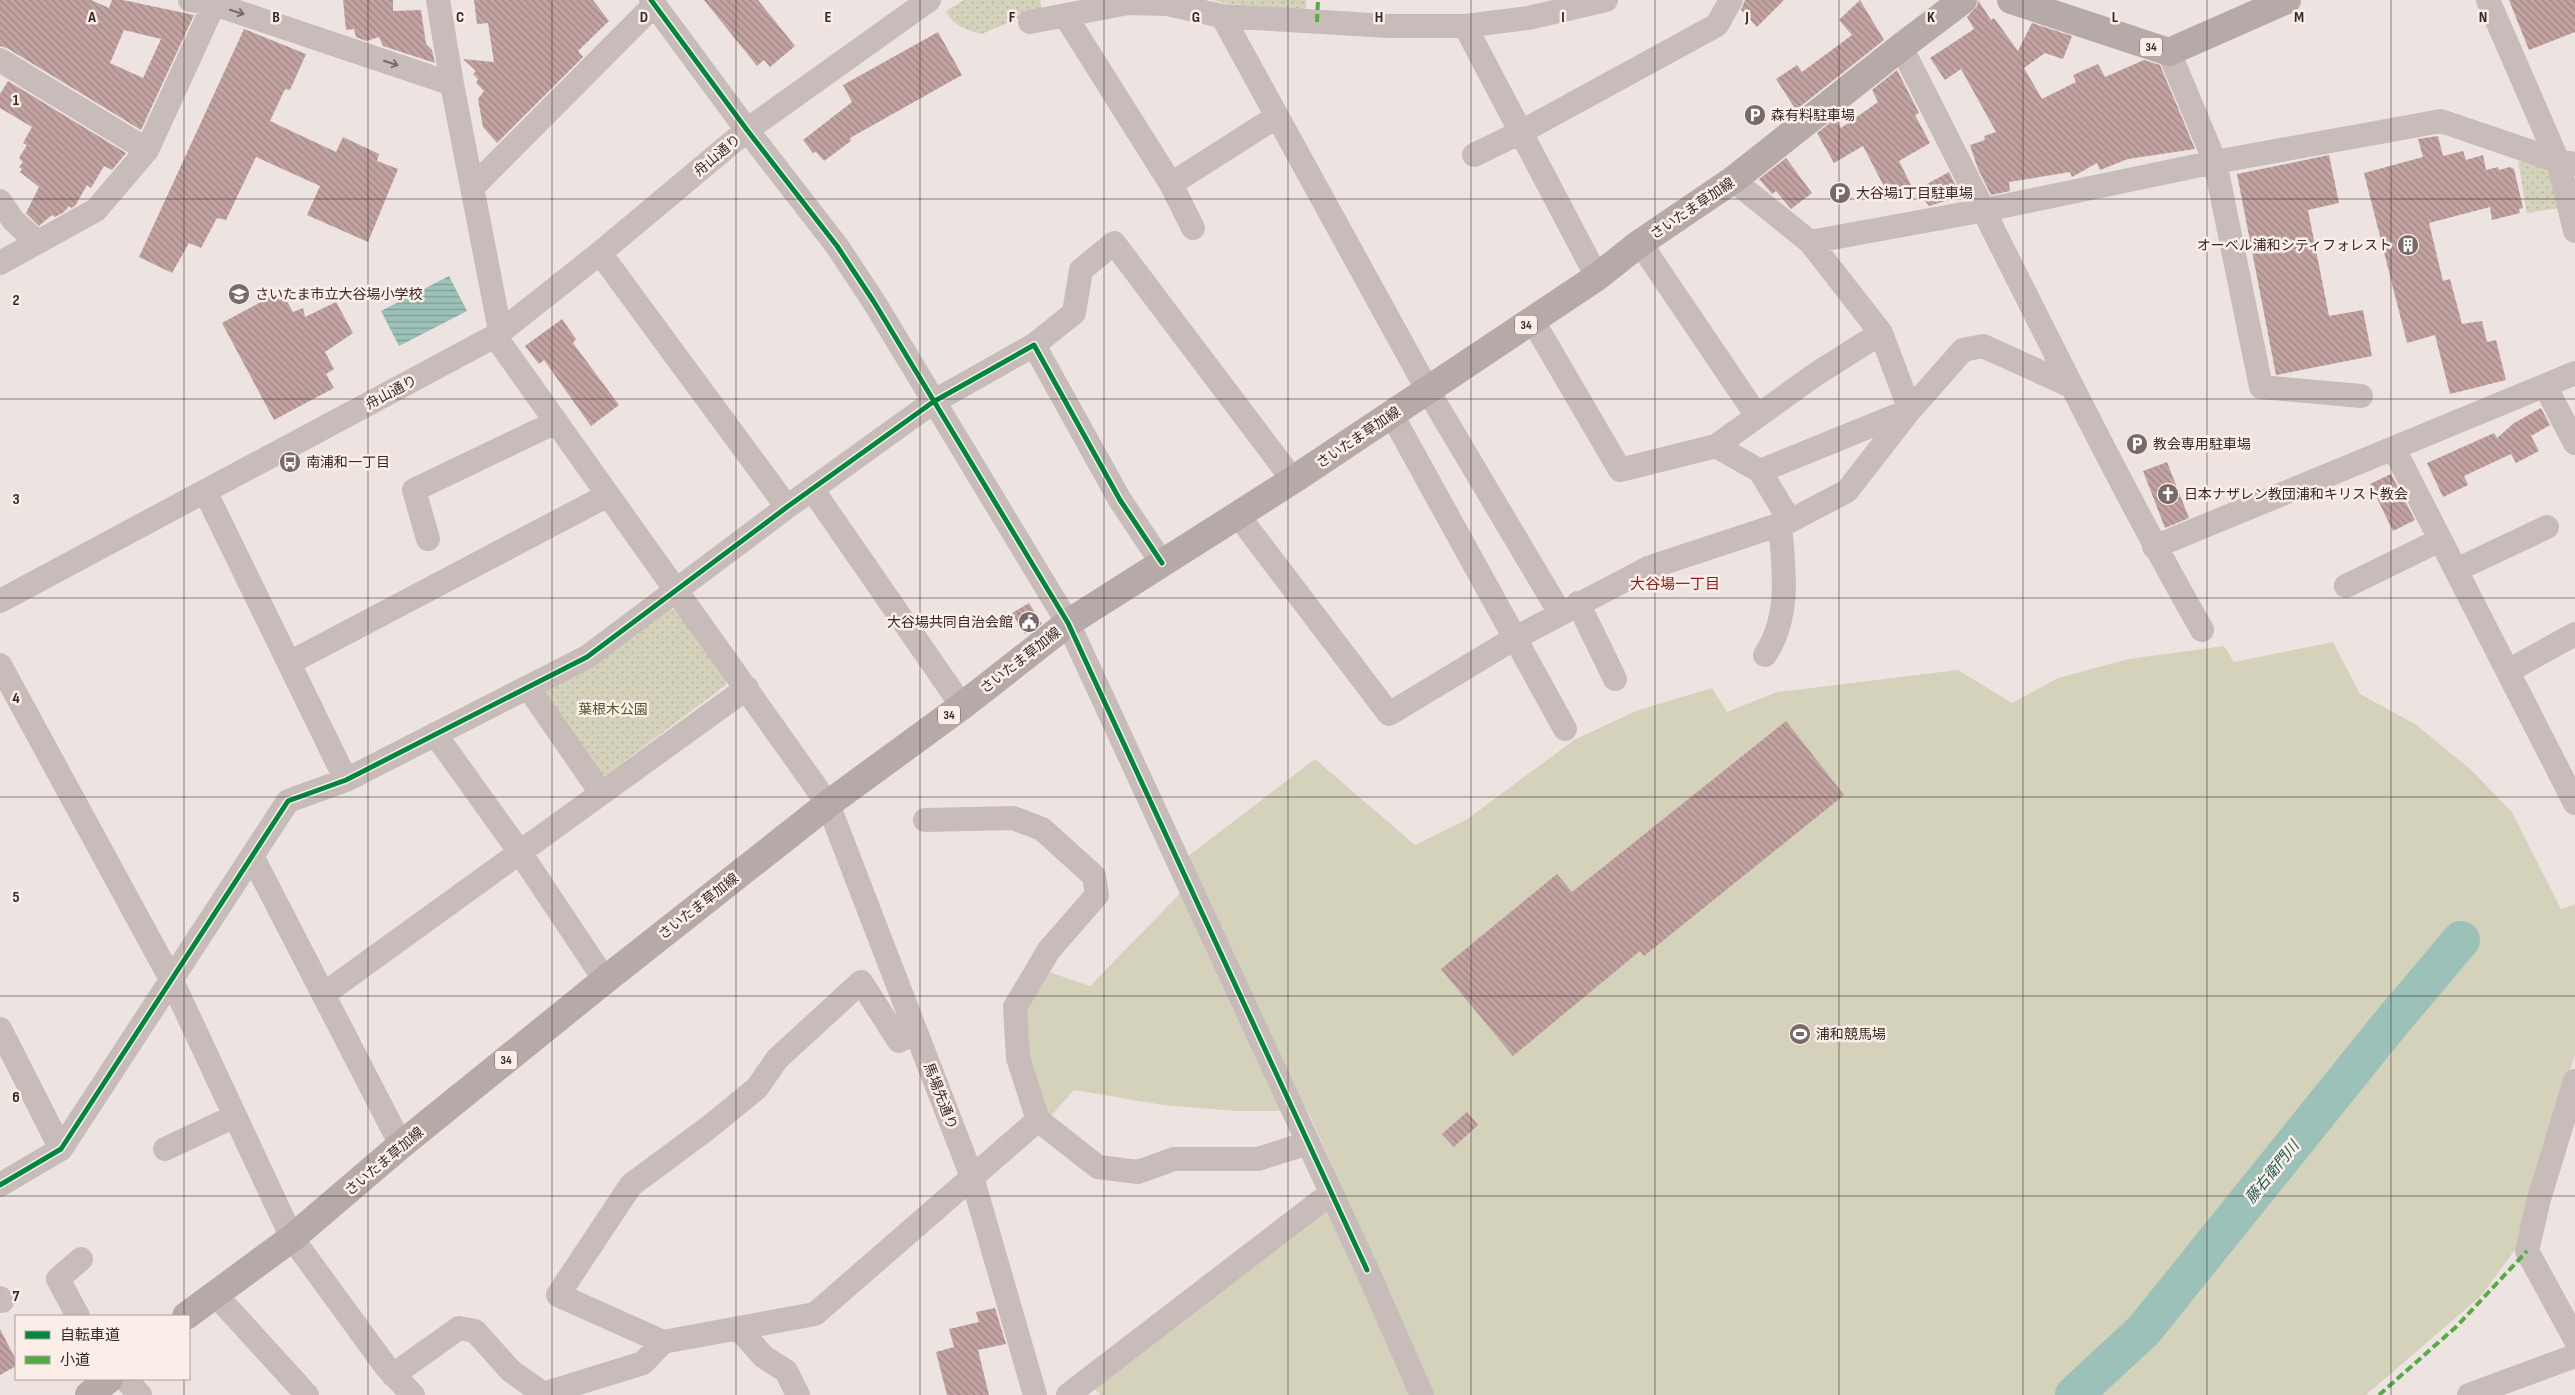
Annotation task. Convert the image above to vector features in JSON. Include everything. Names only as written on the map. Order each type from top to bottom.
[{"type":"main road","name":"さいたま草加線","points":[[187,1315],[214,1293],[292,1238],[401,1145],[604,980],[828,804],[962,706],[1068,623],[1392,415],[1427,389],[1533,321],[1597,277],[1640,243],[1734,180],[1900,47],[1963,0]]},
{"type":"main road","name":"34","points":[[2011,0],[2168,52],[2287,0]]},
{"type":"main road","points":[[89,1395],[108,1380]]},
{"type":"street","points":[[190,0],[214,4],[452,84]]},
{"type":"street","points":[[438,0],[498,334]]},
{"type":"street","name":"舟山通り","points":[[0,601],[498,334],[600,253],[747,130],[928,0]]},
{"type":"street","points":[[1030,22],[1066,17],[1128,3],[1167,4],[1222,16],[1318,11],[1388,26],[1465,26],[1528,18],[1606,0]]},
{"type":"street","points":[[1474,155],[1521,132],[1717,25],[1731,0]]},
{"type":"street","points":[[2488,0],[2566,162],[2575,231]]},
{"type":"street","points":[[472,188],[652,2],[747,130],[837,246],[874,302],[1068,623],[1367,1270],[1422,1395]]},
{"type":"street","points":[[0,263],[96,210],[147,150],[214,4]]},
{"type":"street","points":[[1222,16],[1427,389],[1615,679]]},
{"type":"street","points":[[1066,17],[1171,184],[1193,228]]},
{"type":"street","points":[[1465,26],[1597,277]]},
{"type":"street","points":[[1900,47],[1985,210],[2154,547],[2202,630]]},
{"type":"street","points":[[2168,52],[2215,162],[2261,387],[2361,396]]},
{"type":"street","points":[[0,60],[147,150]]},
{"type":"street","points":[[1171,184],[1276,117]]},
{"type":"street","points":[[1810,242],[1985,210],[2215,162],[2441,121],[2566,162]]},
{"type":"street","points":[[1734,180],[1810,242],[1881,333],[1910,410]]},
{"type":"street","points":[[0,201],[13,220],[37,242]]},
{"type":"street","points":[[0,1185],[61,1149],[288,801],[346,780],[587,657],[787,507],[933,402],[1034,345],[1074,313],[1081,270],[1114,243],[1292,480]]},
{"type":"street","points":[[1640,243],[1757,416]]},
{"type":"street","points":[[600,253],[787,507]]},
{"type":"street","points":[[1533,321],[1620,470],[1716,446],[1816,374],[1881,333]]},
{"type":"street","name":"馬場先通り","points":[[498,334],[556,422],[828,804],[972,1177],[1035,1395]]},
{"type":"street","points":[[1034,345],[1120,500],[1162,563]]},
{"type":"street","points":[[1237,514],[1389,714],[1515,638],[1648,568],[1785,523],[1847,491],[1910,410],[1963,350],[1983,346],[2072,386]]},
{"type":"street","points":[[2154,547],[2575,374]]},
{"type":"street","points":[[2545,386],[2575,443]]},
{"type":"street","points":[[1760,472],[1910,410]]},
{"type":"street","points":[[1392,415],[1565,729]]},
{"type":"street","points":[[428,539],[414,490],[556,422]]},
{"type":"street","points":[[1716,446],[1760,472],[1785,523],[1781,623],[1765,655]]},
{"type":"street","points":[[2394,449],[2575,800]]},
{"type":"street","points":[[812,489],[962,706]]},
{"type":"street","points":[[205,492],[346,780]]},
{"type":"street","points":[[289,664],[608,494]]},
{"type":"street","points":[[2456,570],[2547,528]]},
{"type":"street","points":[[2346,586],[2440,540]]},
{"type":"street","points":[[2508,671],[2575,634]]},
{"type":"street","points":[[0,665],[172,981],[292,1238],[393,1375],[413,1395]]},
{"type":"street","points":[[528,687],[600,793]]},
{"type":"street","points":[[324,994],[519,851],[747,688]]},
{"type":"street","points":[[435,734],[519,851],[604,980]]},
{"type":"street","points":[[925,820],[1013,818],[1042,829],[1094,876],[1097,895],[1049,950],[1015,1007],[1018,1058],[1038,1120],[1098,1167],[1138,1172],[1174,1158],[1258,1159],[1308,1143]]},
{"type":"street","points":[[252,856],[401,1145]]},
{"type":"street","points":[[916,1032],[899,1042],[862,982],[777,1059],[757,1088],[631,1186],[558,1295],[663,1342],[815,1314],[1038,1120]]},
{"type":"street","points":[[0,1029],[61,1149]]},
{"type":"street","points":[[2575,1081],[2539,1199],[2527,1251],[2575,1339]]},
{"type":"street","points":[[165,1149],[235,1116]]},
{"type":"street","points":[[1068,1395],[1331,1193]]},
{"type":"street","points":[[77,1315],[58,1279],[81,1259]]},
{"type":"street","points":[[214,1293],[307,1395]]},
{"type":"street","points":[[393,1375],[459,1328],[475,1331],[512,1371],[551,1393],[643,1363],[663,1342]]},
{"type":"street","points":[[738,1328],[764,1357],[786,1371],[798,1395]]},
{"type":"street","points":[[2469,1395],[2575,1356]]},
{"type":"street","points":[[126,1380],[140,1395]]},
{"type":"green space","points":[[964,0],[1040,0],[1042,8],[982,34],[956,24],[946,11]]},
{"type":"green space","points":[[1214,0],[1306,0],[1306,12],[1224,3]]},
{"type":"green space","points":[[2518,161],[2553,169],[2560,208],[2527,213]]},
{"type":"green space","name":"葉根木公園","points":[[669,608],[680,610],[727,678],[726,685],[606,775],[599,775],[543,694],[546,688]]},
{"type":"green space","name":"浦和競馬場","points":[[2333,642],[2360,694],[2415,724],[2469,768],[2512,812],[2561,909],[2575,904],[2575,1054],[2517,1247],[2482,1295],[2366,1395],[1100,1395],[1091,1384],[1343,1190],[1308,1111],[1236,1111],[1163,1105],[1074,1090],[1048,1119],[1030,1067],[1023,1014],[1046,971],[1090,986],[1196,877],[1187,857],[1315,759],[1415,845],[1466,820],[1574,740],[1636,711],[1712,688],[1727,712],[1777,692],[1958,670],[2012,703],[2058,678],[2129,659],[2224,646],[2234,662]]},
{"type":"water","points":[[449,276],[467,311],[399,346],[381,311]]},
{"type":"building","points":[[0,0],[91,0],[109,8],[112,0],[123,0],[194,15],[141,130],[7,48],[0,46]],"holes":[[[124,30],[161,39],[143,78],[110,63]]]},
{"type":"building","points":[[343,0],[393,0],[393,11],[421,10],[426,44],[432,50],[435,63],[383,46],[379,37],[366,41],[356,37],[354,29],[346,30]]},
{"type":"building","points":[[474,0],[593,0],[609,21],[578,51],[583,57],[497,143],[483,127],[478,99],[484,91],[476,83],[478,79],[473,74],[476,71],[463,59],[494,62],[488,23],[477,24]]},
{"type":"building","points":[[704,0],[758,0],[795,46],[770,67],[764,60],[757,66]]},
{"type":"building","points":[[1745,0],[1784,0],[1757,27],[1741,10]]},
{"type":"building","points":[[1860,0],[1884,40],[1796,110],[1776,79],[1797,65],[1802,72],[1852,35],[1839,20]]},
{"type":"building","points":[[1978,0],[1991,20],[1994,18],[2018,51],[2032,23],[2072,36],[2063,59],[2045,53],[2024,68],[2042,99],[2076,82],[2073,75],[2098,64],[2105,77],[2144,60],[2160,65],[2195,149],[2128,159],[2100,170],[2097,163],[2072,177],[2070,172],[2009,182],[2010,191],[1991,195],[1978,169],[1970,145],[1985,140],[1984,136],[1996,132],[1961,69],[1945,80],[1930,58],[1974,29],[1967,17],[1977,6]]},
{"type":"building","points":[[2509,0],[2575,0],[2575,32],[2529,50]]},
{"type":"building","points":[[244,29],[306,54],[290,90],[285,89],[270,121],[336,152],[343,137],[379,154],[377,161],[398,169],[368,242],[307,215],[320,186],[256,157],[226,220],[217,218],[201,248],[189,243],[172,273],[139,257]]},
{"type":"building","points":[[938,32],[962,75],[850,138],[851,141],[824,161],[816,152],[813,153],[803,140],[852,102],[843,85]]},
{"type":"building","points":[[1897,70],[1919,113],[1915,115],[1930,143],[1899,161],[1911,185],[1889,196],[1863,146],[1834,163],[1817,133],[1836,118],[1841,128],[1878,102],[1872,90]]},
{"type":"building","points":[[8,81],[126,153],[112,170],[104,166],[91,188],[87,185],[75,206],[71,208],[69,206],[64,212],[55,217],[52,215],[39,226],[26,213],[39,187],[20,172],[22,169],[19,167],[23,162],[19,158],[27,145],[23,143],[32,127],[0,108],[0,94]]},
{"type":"building","name":"オーベル浦和シティフォレスト","points":[[2438,136],[2443,156],[2463,151],[2466,160],[2483,155],[2486,170],[2498,167],[2499,170],[2510,167],[2514,169],[2523,208],[2519,209],[2520,213],[2492,220],[2490,207],[2429,223],[2443,281],[2450,279],[2462,324],[2482,321],[2487,342],[2496,340],[2506,380],[2450,394],[2435,335],[2407,343],[2364,173],[2423,157],[2418,139]]},
{"type":"building","points":[[2329,155],[2339,203],[2308,210],[2329,316],[2363,310],[2372,356],[2276,375],[2237,174]]},
{"type":"building","points":[[1786,158],[1812,193],[1791,209],[1776,191],[1772,194],[1759,179]]},
{"type":"building","points":[[1949,172],[1961,196],[1929,206],[1916,190]]},
{"type":"building","points":[[281,291],[293,312],[303,308],[305,317],[336,302],[353,333],[325,352],[334,369],[326,374],[334,388],[274,420],[222,323]]},
{"type":"building","points":[[562,319],[576,339],[573,343],[619,405],[591,426],[544,360],[539,364],[525,346]]},
{"type":"building","points":[[2541,408],[2550,425],[2531,436],[2539,451],[2516,463],[2511,454],[2464,476],[2468,485],[2443,497],[2427,463],[2494,433],[2497,438],[2514,423]]},
{"type":"building","points":[[2167,462],[2189,518],[2165,528],[2143,471]]},
{"type":"building","points":[[2391,474],[2415,520],[2393,531],[2370,484]]},
{"type":"building","points":[[1029,603],[1042,624],[1025,634],[1012,613]]},
{"type":"building","points":[[1786,721],[1844,795],[1644,956],[1640,951],[1513,1056],[1441,969],[1557,874],[1572,892]]},
{"type":"building","points":[[1467,1112],[1478,1125],[1454,1147],[1442,1134]]},
{"type":"building","points":[[995,1308],[1006,1344],[978,1350],[989,1395],[947,1395],[936,1352],[954,1347],[949,1329],[979,1322],[976,1312]]},
{"type":"building","points":[[0,1329],[15,1358],[15,1367],[0,1375]]},
{"type":"waterway","name":"藤右衛門川","points":[[2074,1395],[2144,1330],[2390,1024],[2461,940]]},
{"type":"marked path","points":[[1317,22],[1318,0]]},
{"type":"marked path","points":[[2379,1395],[2456,1327],[2527,1251]]},
{"type":"cycle path","points":[[651,0],[747,130],[837,246],[874,302],[1068,623],[1367,1270]]},
{"type":"cycle path","points":[[0,1185],[61,1149],[288,801],[346,780],[587,657],[787,507],[933,402],[1034,345],[1120,500],[1162,563]]},
{"type":"place","name":"森有料駐車場","points":[[1755,115]]},
{"type":"place","name":"大谷場1丁目駐車場","points":[[1840,193]]},
{"type":"place","name":"オーベル浦和シティフォレスト","points":[[2408,245]]},
{"type":"place","name":"さいたま市立大谷場小学校","points":[[239,294]]},
{"type":"place","name":"教会専用駐車場","points":[[2137,444]]},
{"type":"place","name":"南浦和一丁目","points":[[290,462]]},
{"type":"place","name":"日本ナザレン教団浦和キリスト教会","points":[[2168,494]]},
{"type":"place","name":"大谷場共同自治会館","points":[[1029,622]]},
{"type":"place","name":"浦和競馬場","points":[[1800,1034]]},
{"type":"district","name":"大谷場一丁目","points":[[1675,584]]}]
